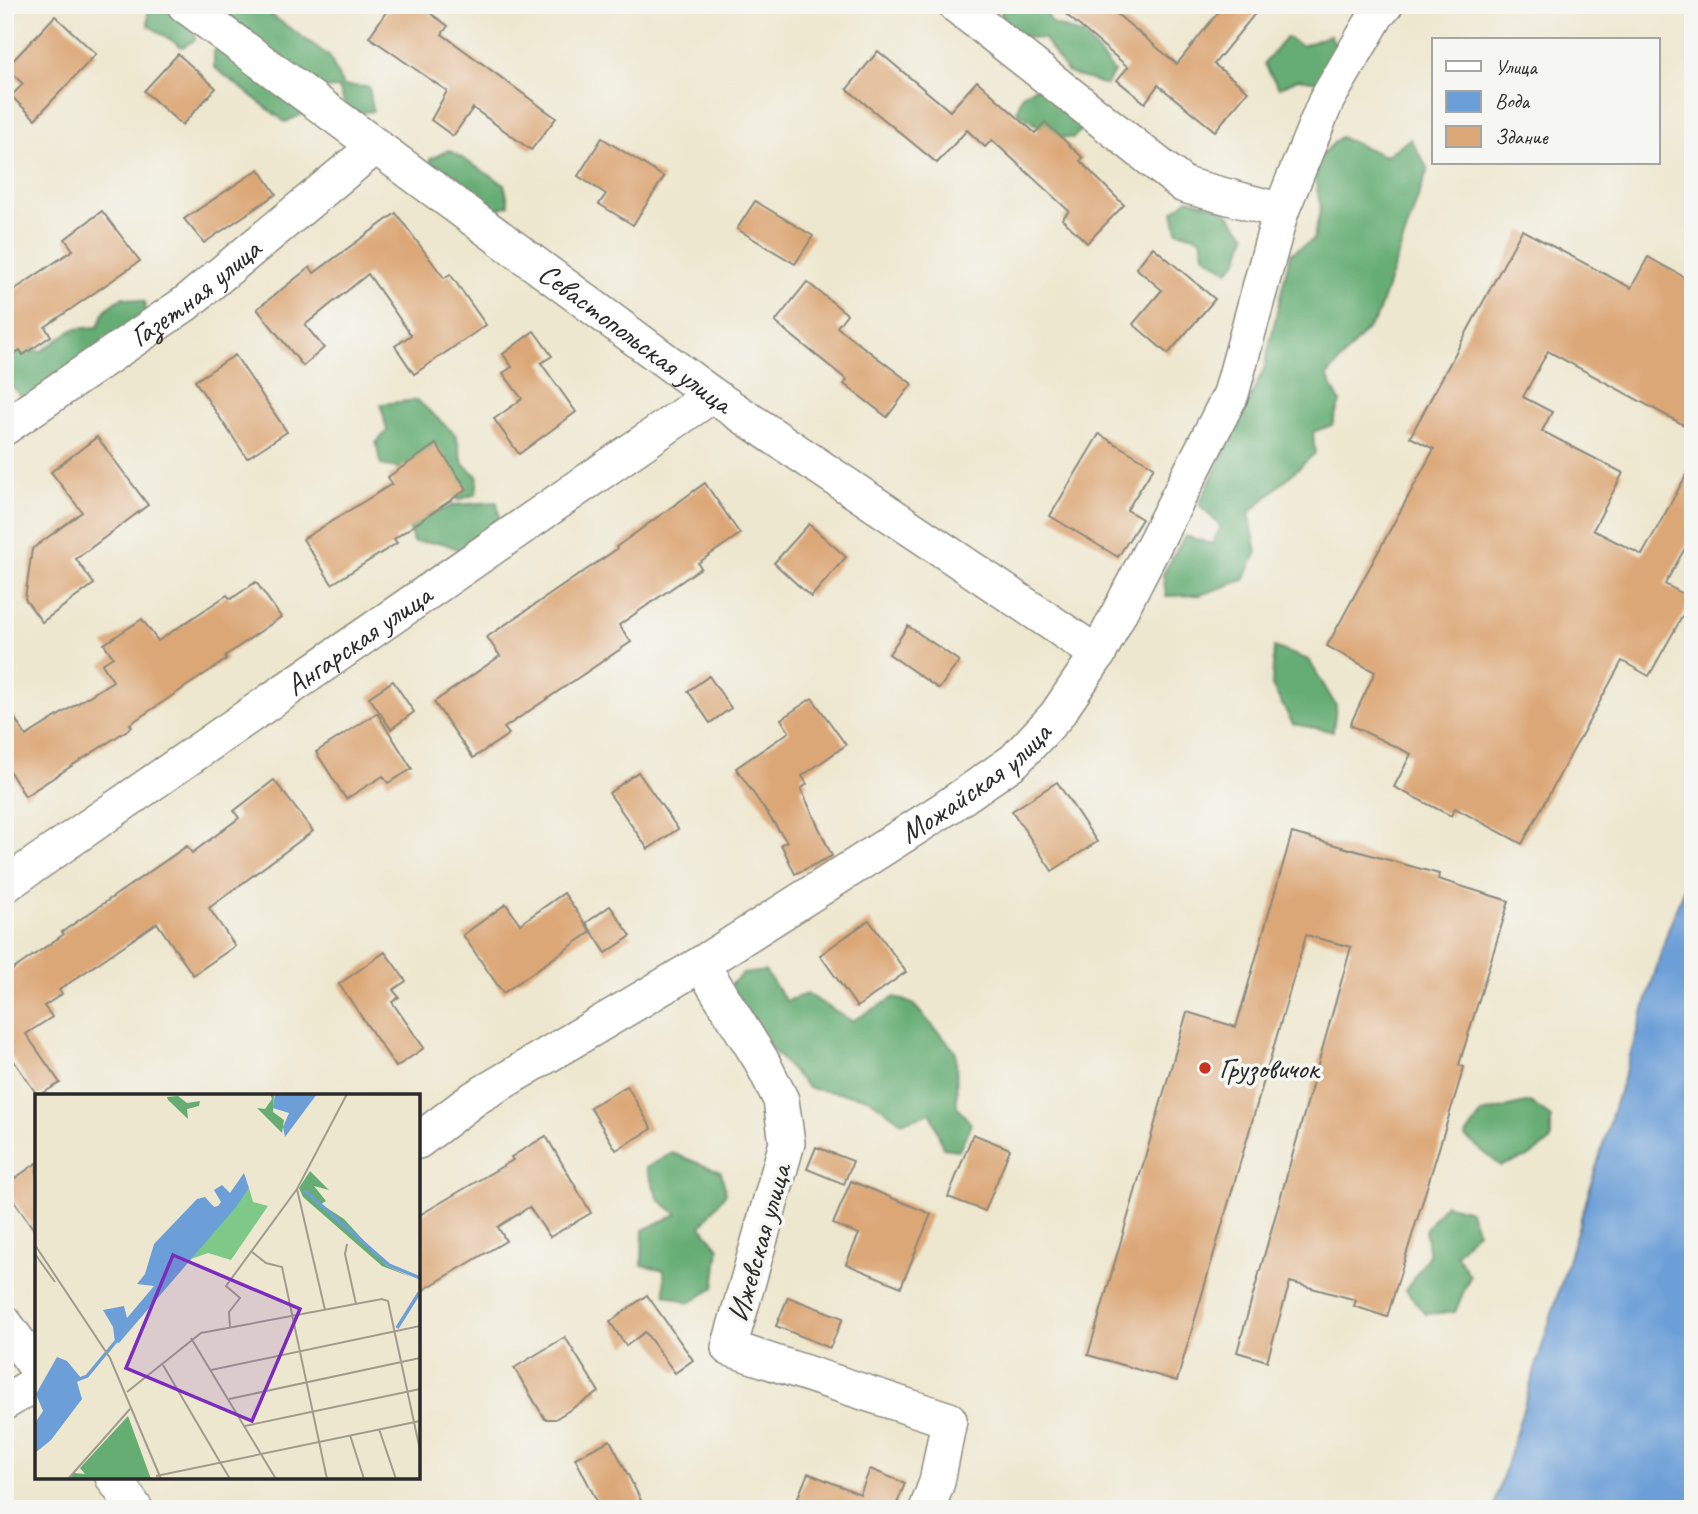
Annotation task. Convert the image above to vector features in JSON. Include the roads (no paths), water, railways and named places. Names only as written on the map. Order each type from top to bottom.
[{"type":"street","name":"Севастопольская улица","points":[[185,5],[712,395],[1098,654]]},
{"type":"street","points":[[956,5],[1184,185],[1282,211]]},
{"type":"street","name":"Можайская улица","points":[[420,1139],[475,1098],[701,964],[946,808],[1014,761],[1056,716],[1098,654],[1231,394],[1282,211],[1326,101],[1377,14],[1385,5]]},
{"type":"street","name":"Газетная улица","points":[[5,427],[185,304],[376,146]]},
{"type":"street","name":"Ангарская улица","points":[[5,885],[712,395]]},
{"type":"street","name":"Ижевская улица","points":[[701,964],[761,1060],[782,1100],[787,1143],[729,1348],[949,1420],[937,1482],[928,1509]]},
{"type":"street","points":[[5,1324],[35,1365]]},
{"type":"street","points":[[5,1402],[35,1384]]},
{"type":"street","points":[[114,1479],[135,1509]]},
{"type":"water","points":[[1693,863],[1693,1509],[1493,1509],[1666,936]]},
{"type":"place","name":"Грузовичок","points":[[1205,1068]]}]
